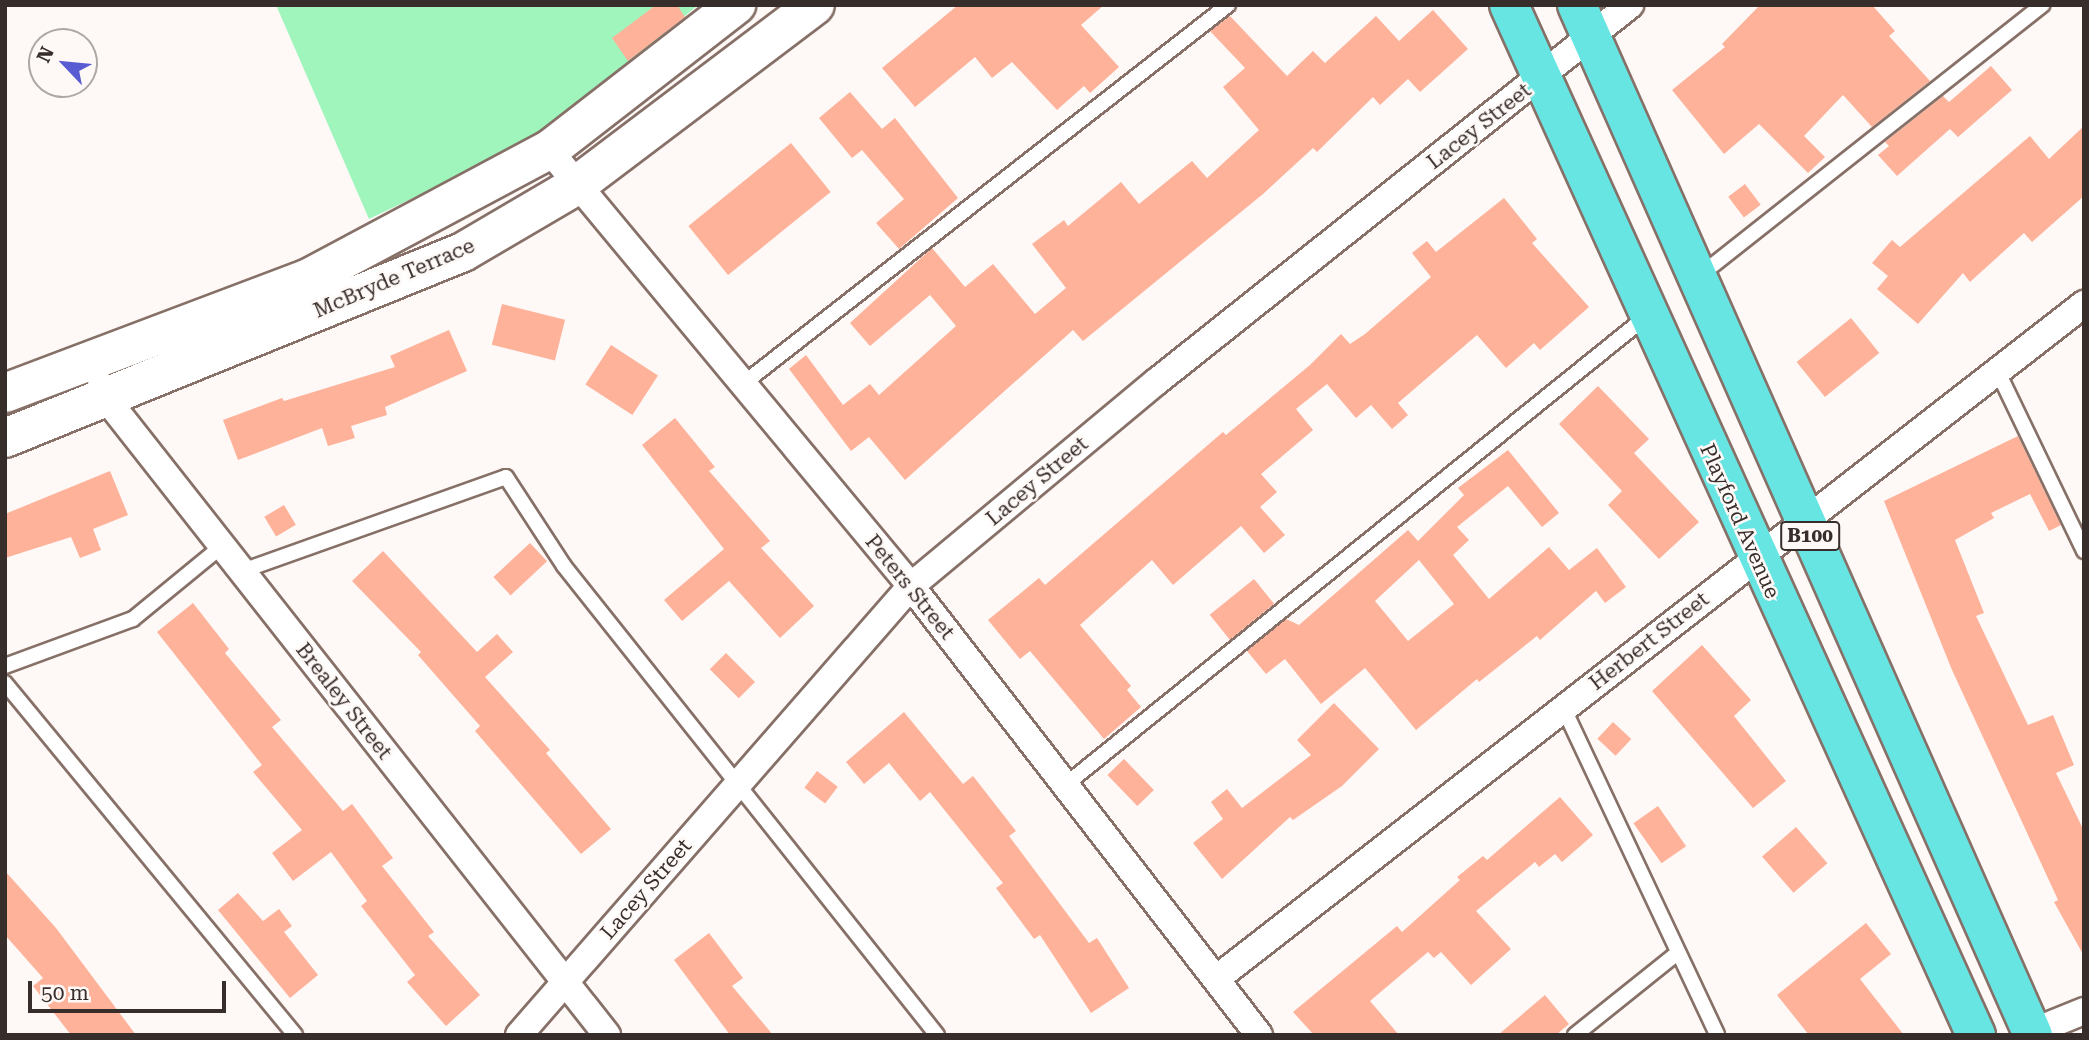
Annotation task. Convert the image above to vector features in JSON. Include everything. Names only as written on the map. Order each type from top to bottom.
[{"type":"highway","name":"Playford Avenue","points":[[1509,5],[1756,557],[1976,1035]]},
{"type":"highway","name":"B100","points":[[1584,20],[2029,1034]]},
{"type":"main road","name":"McBryde Terrace","points":[[5,393],[307,278],[549,150],[736,5]]},
{"type":"main road","name":"McBryde Terrace","points":[[5,438],[463,252],[577,185],[815,5]]},
{"type":"street","name":"Lacey Street","points":[[519,1035],[911,586],[1156,382],[1541,78],[1584,20],[1630,5]]},
{"type":"street","name":"Peters Street","points":[[549,150],[911,586],[1259,1035]]},
{"type":"street","name":"Herbert Street","points":[[1216,979],[2084,304]]},
{"type":"street","name":"Brealey Street","points":[[93,360],[105,397],[607,1035]]},
{"type":"street","points":[[2029,1034],[2084,1011]]},
{"type":"lane","points":[[744,383],[1228,5]]},
{"type":"lane","points":[[1697,278],[2043,5]]},
{"type":"lane","points":[[1064,786],[1647,316]]},
{"type":"lane","points":[[1997,370],[2084,551]]},
{"type":"lane","points":[[242,572],[506,477],[564,566],[936,1035]]},
{"type":"lane","points":[[5,666],[133,619],[222,546]]},
{"type":"lane","points":[[5,683],[295,1035]]},
{"type":"lane","points":[[1563,708],[1676,954],[1717,1035]]},
{"type":"lane","points":[[1575,1035],[1676,954]]},
{"type":"green space","points":[[276,5],[698,5],[539,138],[369,219]]},
{"type":"building","points":[[656,5],[677,5],[685,17],[628,61],[612,38]]},
{"type":"building","points":[[958,5],[1104,5],[1081,25],[1119,67],[1090,93],[1084,86],[1057,110],[1012,62],[992,78],[975,57],[915,107],[882,68]]},
{"type":"building","points":[[1760,5],[1872,5],[1895,31],[1889,36],[1930,81],[1872,127],[1843,95],[1804,136],[1825,157],[1808,173],[1759,124],[1724,154],[1672,90],[1725,47],[1722,44]]},
{"type":"building","points":[[1433,10],[1468,49],[1420,92],[1408,79],[1380,105],[1373,97],[1317,152],[1313,148],[1263,194],[1083,341],[1073,330],[905,480],[869,437],[851,451],[789,369],[806,355],[843,405],[870,384],[879,395],[956,326],[930,295],[870,346],[850,323],[932,248],[965,287],[993,264],[1035,314],[1066,288],[1032,244],[1064,220],[1068,226],[1121,182],[1139,204],[1192,161],[1207,178],[1259,130],[1223,87],[1245,68],[1210,31],[1230,16],[1287,76],[1313,51],[1325,63],[1376,16],[1399,41]]},
{"type":"building","points":[[1991,66],[2012,90],[1958,137],[1950,129],[1897,176],[1878,155],[1889,146],[1885,142],[1943,96],[1949,102]]},
{"type":"building","points":[[850,92],[882,129],[895,118],[958,198],[899,249],[876,223],[904,199],[862,150],[852,158],[819,118]]},
{"type":"building","points":[[2084,126],[2084,196],[2032,242],[2024,233],[1970,282],[1963,273],[1918,324],[1877,289],[1888,276],[1872,263],[1892,240],[1900,247],[2030,136],[2049,159]]},
{"type":"building","points":[[791,143],[831,192],[728,275],[688,226]]},
{"type":"building","points":[[1745,184],[1761,205],[1744,217],[1728,197]]},
{"type":"building","points":[[1504,198],[1537,239],[1532,243],[1589,307],[1540,350],[1534,343],[1506,368],[1477,335],[1398,403],[1408,415],[1392,429],[1371,405],[1356,418],[1327,384],[1296,409],[1313,430],[1261,474],[1277,492],[1260,507],[1285,535],[1264,553],[1241,526],[1173,585],[1152,560],[1080,625],[1131,686],[1127,690],[1141,707],[1104,739],[1030,651],[1020,659],[988,620],[1039,578],[1045,585],[1223,432],[1226,435],[1310,365],[1341,334],[1350,344],[1365,334],[1431,277],[1412,253],[1427,241],[1436,252]]},
{"type":"building","points":[[502,304],[565,320],[555,360],[492,345]]},
{"type":"building","points":[[1851,318],[1879,353],[1825,397],[1797,362]]},
{"type":"building","points":[[449,330],[467,371],[385,407],[387,415],[351,426],[355,438],[328,446],[322,428],[238,460],[223,420],[282,398],[284,401],[395,367],[390,356]]},
{"type":"building","points":[[611,345],[658,375],[632,415],[585,384]]},
{"type":"building","points":[[1598,386],[1649,439],[1634,453],[1699,522],[1659,559],[1608,505],[1622,491],[1559,424]]},
{"type":"building","points":[[675,418],[715,467],[709,471],[770,541],[761,548],[814,606],[780,638],[729,581],[682,621],[664,600],[724,549],[642,445]]},
{"type":"building","points":[[2018,436],[2061,525],[2049,531],[2030,494],[1991,513],[1994,518],[1955,540],[1984,613],[1976,616],[2028,725],[2053,715],[2074,765],[2056,773],[2084,831],[2084,956],[2054,902],[2058,900],[1952,670],[1884,501]]},
{"type":"building","points":[[1508,450],[1559,513],[1542,527],[1508,486],[1457,527],[1469,540],[1453,555],[1489,599],[1549,547],[1569,570],[1597,548],[1626,587],[1605,603],[1596,591],[1540,640],[1537,636],[1479,682],[1477,679],[1416,730],[1365,668],[1321,704],[1285,659],[1266,674],[1247,651],[1286,619],[1299,625],[1408,530],[1418,541],[1464,495],[1458,488]],"holes":[[[1419,560],[1454,604],[1408,641],[1375,601]]]},
{"type":"building","points":[[110,471],[128,515],[93,529],[101,550],[80,558],[71,537],[5,558],[5,514]]},
{"type":"building","points":[[284,505],[296,525],[276,537],[264,517]]},
{"type":"building","points":[[530,543],[547,561],[510,595],[493,577]]},
{"type":"building","points":[[383,551],[477,652],[497,634],[513,652],[485,677],[550,750],[546,753],[611,829],[581,854],[475,731],[480,726],[418,655],[421,652],[352,581]]},
{"type":"building","points":[[1254,579],[1274,604],[1230,640],[1210,615]]},
{"type":"building","points":[[193,603],[229,649],[225,653],[281,720],[272,727],[343,811],[352,804],[393,858],[382,866],[434,932],[428,936],[480,995],[446,1026],[407,982],[415,975],[361,906],[367,901],[331,852],[293,881],[272,853],[302,830],[253,772],[262,765],[157,632]]},
{"type":"building","points":[[1702,645],[1751,700],[1734,716],[1786,781],[1753,808],[1652,691]]},
{"type":"building","points":[[726,653],[755,682],[739,698],[710,669]]},
{"type":"building","points":[[1334,703],[1379,749],[1342,786],[1293,820],[1290,817],[1222,879],[1193,843],[1223,819],[1211,802],[1227,789],[1242,808],[1311,755],[1297,740]]},
{"type":"building","points":[[904,712],[963,784],[973,776],[1016,831],[1009,836],[1089,943],[1097,938],[1129,988],[1091,1013],[1040,935],[1034,939],[996,888],[1003,883],[930,792],[920,801],[889,763],[864,784],[846,762]]},
{"type":"building","points":[[1613,722],[1631,739],[1616,756],[1597,739]]},
{"type":"building","points":[[1124,759],[1154,790],[1137,806],[1107,775]]},
{"type":"building","points":[[817,771],[838,787],[825,803],[804,788]]},
{"type":"building","points":[[1560,797],[1593,835],[1562,862],[1555,854],[1539,867],[1535,862],[1476,911],[1511,949],[1471,985],[1441,952],[1434,958],[1428,952],[1370,1001],[1399,1035],[1314,1035],[1293,1012],[1397,926],[1402,932],[1460,880],[1457,877],[1483,856],[1487,860]]},
{"type":"building","points":[[1658,806],[1686,846],[1662,863],[1633,823]]},
{"type":"building","points":[[1796,827],[1827,863],[1794,893],[1762,857]]},
{"type":"building","points":[[5,871],[56,928],[136,1035],[71,1035],[33,986],[43,978],[5,935]]},
{"type":"building","points":[[238,893],[263,921],[279,909],[292,926],[284,932],[318,975],[290,998],[218,910]]},
{"type":"building","points":[[1866,923],[1891,954],[1860,979],[1904,1035],[1809,1035],[1777,995]]},
{"type":"building","points":[[709,933],[743,978],[732,986],[773,1035],[730,1035],[674,960]]},
{"type":"building","points":[[1545,995],[1569,1024],[1556,1035],[1498,1035]]}]
